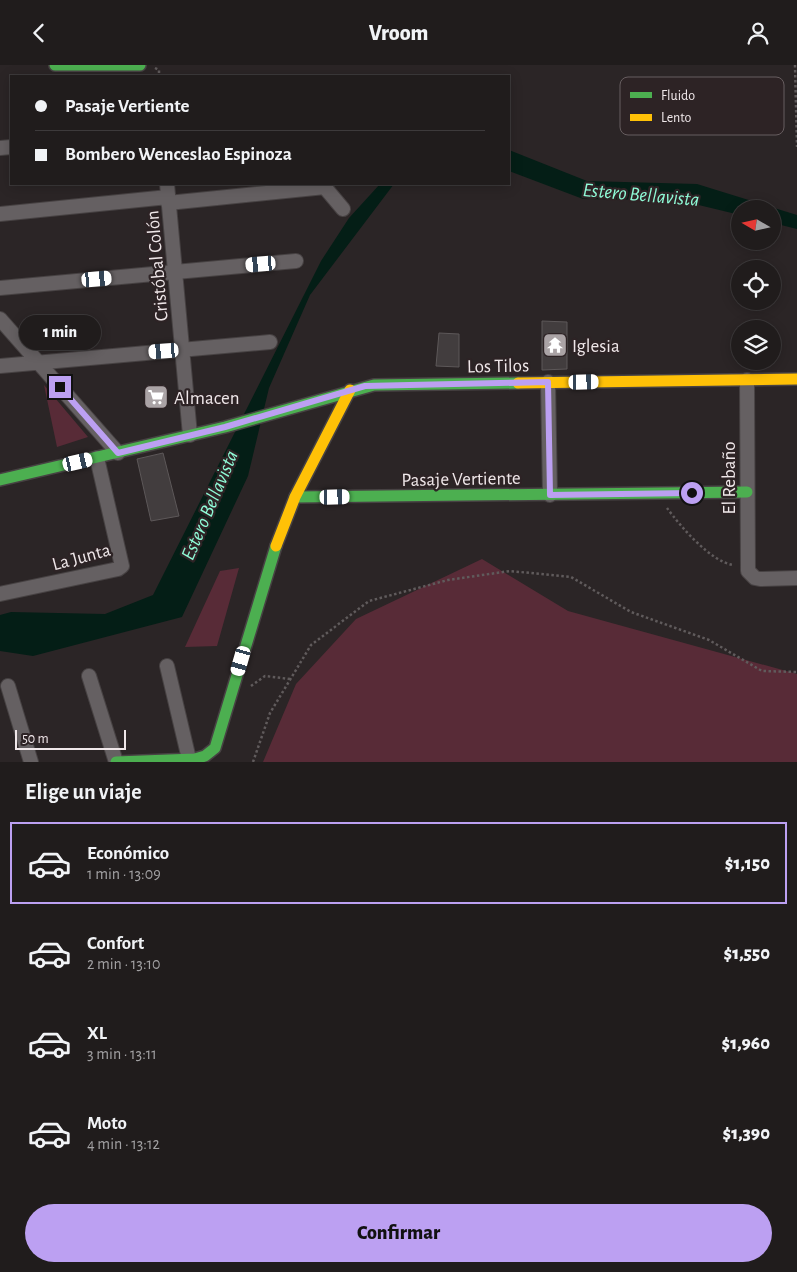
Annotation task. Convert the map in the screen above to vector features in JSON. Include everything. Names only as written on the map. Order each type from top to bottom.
[{"type":"street","points":[[55,65],[140,65]]},
{"type":"street","points":[[0,214],[168,194],[323,185],[343,209]]},
{"type":"street","name":"Cristóbal Colón","points":[[168,194],[190,435]]},
{"type":"street","points":[[0,288],[296,261]]},
{"type":"street","points":[[0,319],[118,453]]},
{"type":"street","points":[[0,366],[37,361],[270,342]]},
{"type":"street","name":"Los Tilos","points":[[0,480],[225,427],[350,390],[384,384],[797,379]]},
{"type":"street","name":"El Rebaño","points":[[747,380],[749,571]]},
{"type":"street","points":[[548,382],[550,495]]},
{"type":"street","points":[[89,676],[116,762],[200,758],[210,753],[218,741],[263,586],[295,497],[350,390]]},
{"type":"street","name":"La Junta","points":[[0,593],[118,569],[122,566],[97,458]]},
{"type":"street","name":"Pasaje Vertiente","points":[[295,497],[747,492]]},
{"type":"street","points":[[749,571],[760,579],[797,578]]},
{"type":"street","points":[[167,666],[189,759]]},
{"type":"street","points":[[8,686],[31,762]]},
{"type":"path","points":[[795,65],[797,147]]},
{"type":"path","points":[[656,493],[685,533],[723,563],[749,571]]},
{"type":"path","points":[[253,762],[270,713],[311,645],[369,601],[448,580],[510,571],[571,577],[631,612],[709,640],[762,671],[797,671]]},
{"type":"path","points":[[252,686],[265,676],[291,679]]},
{"type":"shaded area","points":[[44,385],[88,437],[57,447]]},
{"type":"shaded area","points":[[482,559],[568,611],[797,674],[797,762],[263,762],[296,684],[356,619]]},
{"type":"shaded area","points":[[239,568],[217,646],[185,647],[220,571]]},
{"type":"water","name":"Estero Bellavista","points":[[510,150],[587,181],[697,184],[749,200],[731,200],[731,213],[678,200],[583,199],[510,171]]},
{"type":"water","name":"Estero Bellavista","points":[[379,185],[393,185],[310,295],[269,388],[248,476],[182,617],[33,656],[0,651],[0,615],[11,612],[105,614],[153,595],[321,261],[349,218]]},
{"type":"water","points":[[781,210],[797,215],[797,229],[781,225]]},
{"type":"building","name":"Iglesia","points":[[542,321],[567,322],[567,369],[542,370]]},
{"type":"building","points":[[439,333],[459,334],[459,367],[436,366]]},
{"type":"building","points":[[163,453],[179,516],[151,521],[137,459]]},
{"type":"traffic: fast","points":[[55,65],[140,65]]},
{"type":"traffic: fast","points":[[0,480],[225,427],[374,385],[518,383]]},
{"type":"traffic: fast","points":[[295,497],[747,492]]},
{"type":"traffic: fast","points":[[116,762],[195,759],[205,756],[215,748],[276,546]]},
{"type":"traffic: slow","points":[[518,383],[797,379]]},
{"type":"traffic: slow","points":[[276,546],[295,497],[350,390]]},
{"type":"place","name":"Iglesia","points":[[555,345]]},
{"type":"place","name":"Almacen","points":[[156,397]]},
{"type":"route","points":[[60,387],[118,453],[225,427],[365,386],[384,384],[548,382],[550,495],[692,493]]}]
